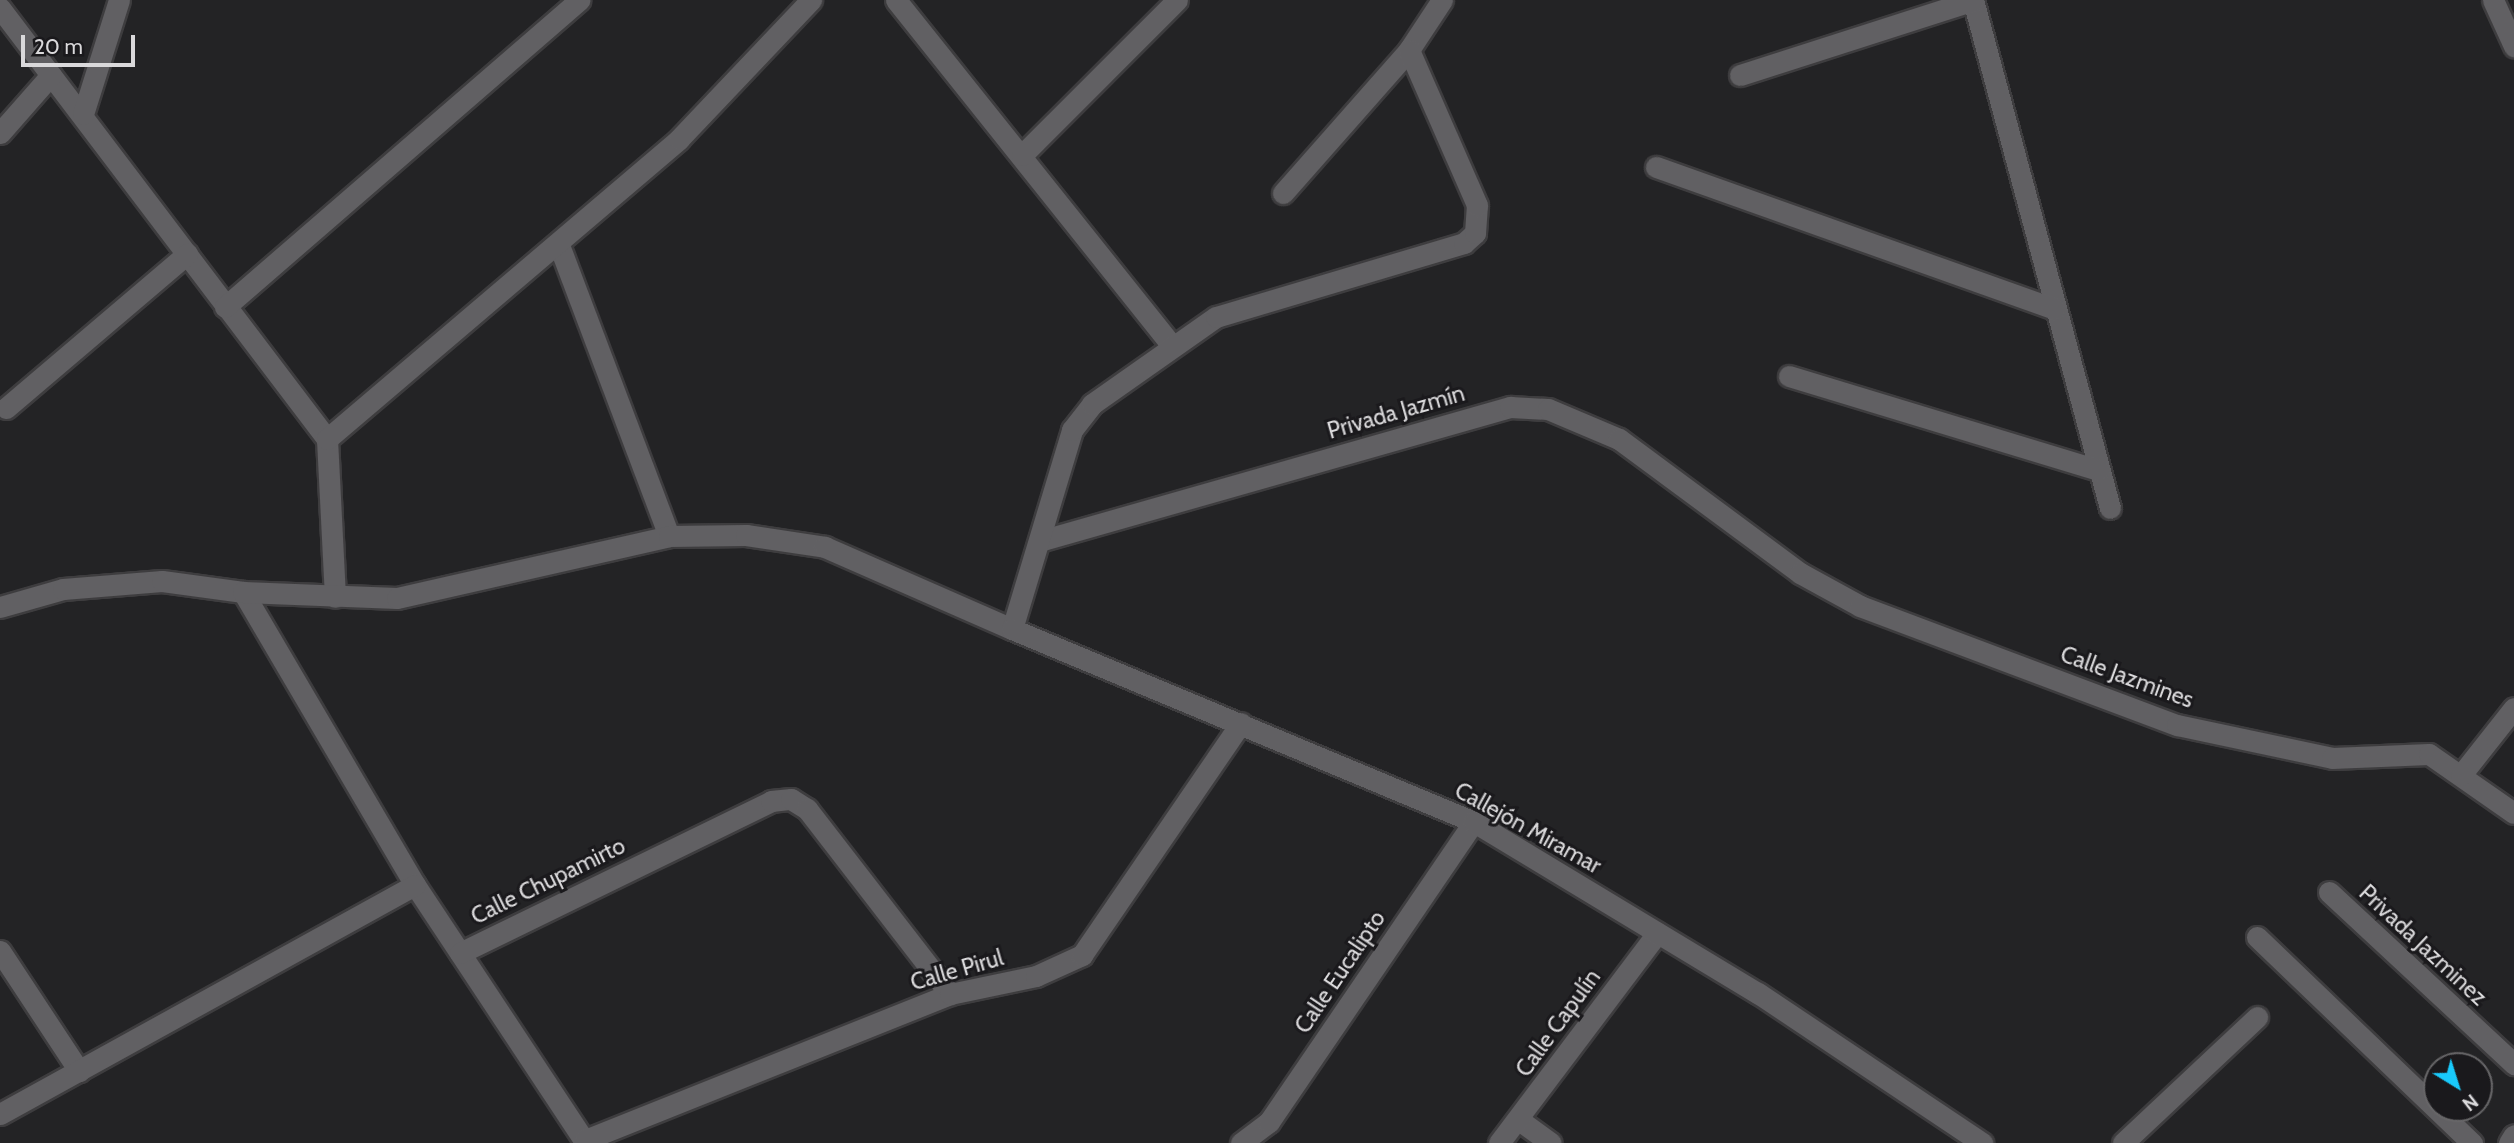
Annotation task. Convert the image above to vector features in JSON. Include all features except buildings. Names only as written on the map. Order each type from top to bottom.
[{"type":"street","points":[[83,114],[119,0]]},
{"type":"street","points":[[225,307],[579,0]]},
{"type":"street","points":[[327,439],[559,245],[679,139],[811,0]]},
{"type":"street","points":[[896,0],[1171,345]]},
{"type":"street","points":[[1022,155],[1177,0]]},
{"type":"street","points":[[1283,194],[1409,50],[1442,0]]},
{"type":"street","points":[[1740,75],[1973,0],[2054,309],[2110,508]]},
{"type":"street","points":[[2493,0],[2514,46]]},
{"type":"street","points":[[0,8],[327,439],[335,597]]},
{"type":"street","points":[[1012,629],[1043,540],[1072,430],[1092,404],[1171,345],[1216,317],[1267,297],[1464,243],[1475,233],[1477,205],[1409,50]]},
{"type":"street","points":[[0,133],[51,75]]},
{"type":"street","points":[[1656,167],[2054,309]]},
{"type":"street","points":[[559,245],[668,536]]},
{"type":"street","points":[[6,408],[187,254]]},
{"type":"street","points":[[1789,376],[2098,470]]},
{"type":"street","name":"Privada Jazmín","points":[[1043,540],[1510,407],[1548,409],[1619,439],[1735,528]]},
{"type":"street","name":"Calle Jazmines","points":[[1735,528],[1860,606],[2177,725],[2332,758],[2429,754],[2514,813]]},
{"type":"street","name":"Callejón Miramar","points":[[0,607],[63,589],[162,581],[243,592],[397,598],[668,536],[746,535],[825,547],[1012,629],[1474,822],[1657,933],[1982,1143]]},
{"type":"street","points":[[243,592],[415,885],[460,953]]},
{"type":"street","points":[[2461,775],[2514,708]]},
{"type":"street","name":"Calle Pirul","points":[[585,1142],[950,994],[1036,976],[1082,955],[1241,723]]},
{"type":"street","name":"Calle Chupamirto","points":[[585,1142],[460,953],[771,802],[791,799],[807,809],[950,994]]},
{"type":"street","name":"Calle Eucalipto","points":[[1241,1143],[1269,1122],[1474,822]]},
{"type":"street","points":[[0,1114],[415,885]]},
{"type":"street","name":"Privada Jazminez","points":[[2329,892],[2514,1064]]},
{"type":"street","name":"Calle Capulín","points":[[1499,1143],[1519,1120],[1657,933]]},
{"type":"street","points":[[2257,936],[2472,1143]]},
{"type":"street","points":[[0,951],[79,1072]]},
{"type":"street","points":[[2123,1143],[2257,1017]]},
{"type":"street","points":[[1519,1120],[1551,1143]]},
{"type":"street","points":[[2509,1143],[2514,1135]]}]
